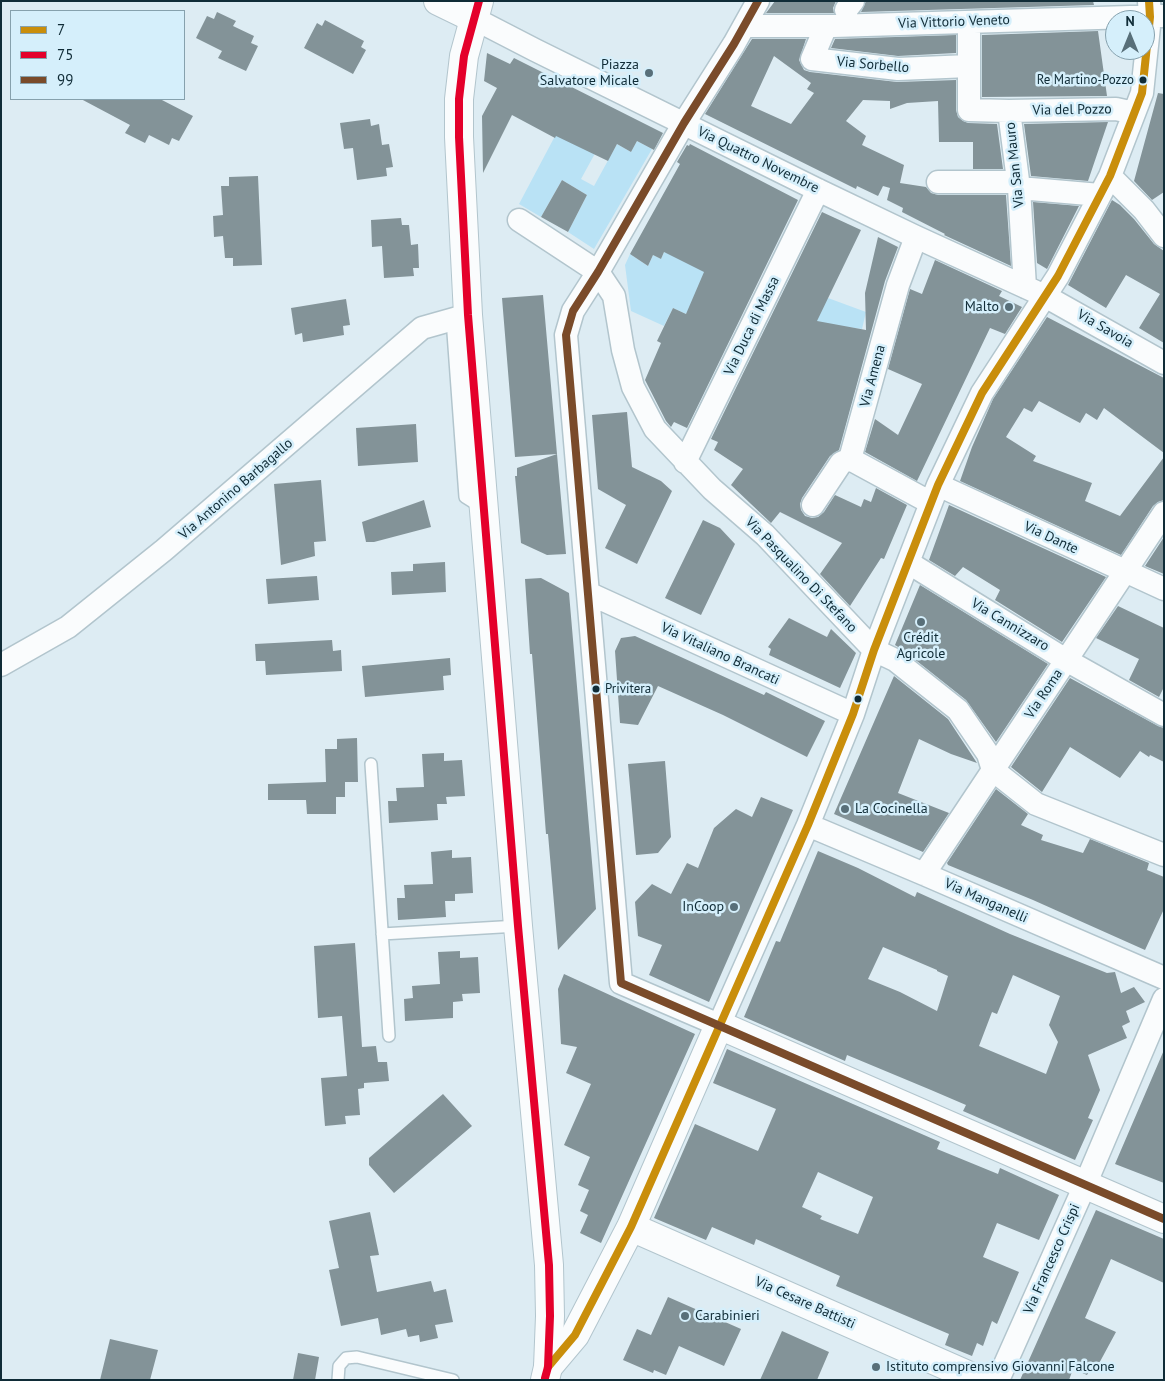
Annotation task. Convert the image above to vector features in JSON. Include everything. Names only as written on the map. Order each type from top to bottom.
[{"type":"main road","points":[[438,1],[476,10],[464,56],[459,99],[460,317],[485,509],[518,926],[549,1264],[546,1373]]},
{"type":"main road","points":[[546,1373],[575,1335],[631,1227],[719,1025],[1164,1219]]},
{"type":"main road","name":"Via Cesare Battisti","points":[[631,1227],[979,1380]]},
{"type":"street","points":[[758,1],[573,312],[566,335],[621,983],[719,1025],[808,825],[853,714],[874,650],[935,494],[982,393],[1035,292],[1058,276],[1105,185],[1142,93],[1147,60]]},
{"type":"street","name":"Via Quattro Novembre","points":[[476,10],[684,123],[818,190],[1035,292]]},
{"type":"street","name":"Via Vittorio Veneto","points":[[744,26],[969,22],[1004,11],[1105,11]]},
{"type":"street","name":"Via San Mauro","points":[[969,22],[969,110],[1009,111],[1018,185],[1035,292]]},
{"type":"street","name":"Via Sorbello","points":[[826,26],[812,59],[898,69],[969,66]]},
{"type":"street","name":"Via del Pozzo","points":[[1009,111],[1116,109],[1134,113]]},
{"type":"street","points":[[938,182],[1018,185],[1105,185],[1144,210],[1164,236]]},
{"type":"street","name":"Via Duca di Massa","points":[[685,462],[818,190]]},
{"type":"street","name":"Via Pasqualino Di Stefano","points":[[519,220],[598,272],[614,296],[623,350],[633,387],[655,429],[712,489],[765,535],[874,650],[895,660],[958,710],[988,754],[993,770],[1036,804],[1164,855]]},
{"type":"street","name":"Via Amena","points":[[850,459],[898,285],[916,237]]},
{"type":"street","name":"Via Savoia","points":[[1035,292],[1164,363]]},
{"type":"street","name":"Via Antonino Barbagallo","points":[[1,665],[68,627],[150,562],[422,328],[460,317]]},
{"type":"street","points":[[812,505],[841,463],[850,459]]},
{"type":"street","name":"Via Dante","points":[[850,459],[1125,572],[1164,590]]},
{"type":"street","name":"Via Roma","points":[[924,874],[1164,513]]},
{"type":"street","name":"Via Cannizzaro","points":[[909,564],[1066,660],[1164,715]]},
{"type":"street","name":"Via Vitaliano Brancati","points":[[588,593],[853,714]]},
{"type":"street","name":"Via Manganelli","points":[[808,825],[1164,978]]},
{"type":"street","name":"Via Francesco Crispi","points":[[998,1380],[1085,1185],[1164,999]]},
{"type":"lane","points":[[371,764],[389,1036]]},
{"type":"lane","points":[[382,934],[518,926]]},
{"type":"lane","points":[[338,1380],[339,1366],[346,1358],[357,1357],[453,1380]]},
{"type":"shaded area","points":[[563,121],[598,148],[581,179],[594,186],[617,144],[631,152],[637,141],[652,149],[594,249],[568,232],[587,195],[562,180],[541,217],[519,204]]},
{"type":"shaded area","points":[[664,252],[722,266],[686,314],[673,308],[664,326],[631,311],[625,265],[630,254],[648,266],[653,255],[661,259]]},
{"type":"shaded area","points":[[828,298],[866,312],[862,329],[808,322]]},
{"type":"building","points":[[775,1],[836,1],[833,8],[834,13],[766,13]]},
{"type":"building","points":[[866,1],[1093,1],[1094,5],[861,12]]},
{"type":"building","points":[[217,12],[236,21],[233,26],[254,36],[251,43],[258,46],[246,71],[218,58],[222,51],[196,38],[207,16],[214,19]]},
{"type":"building","points":[[325,20],[364,41],[361,47],[366,50],[353,74],[304,48],[317,23],[322,26]]},
{"type":"building","points":[[1098,31],[1107,96],[982,97],[982,35]]},
{"type":"building","points":[[956,35],[956,53],[898,56],[831,48],[835,39]]},
{"type":"building","points":[[752,39],[806,39],[799,60],[804,70],[810,72],[897,82],[956,80],[956,110],[958,117],[968,123],[997,124],[1003,169],[973,169],[973,142],[939,142],[938,101],[907,103],[890,109],[890,101],[863,100],[846,121],[866,136],[862,145],[904,165],[900,183],[926,187],[931,193],[938,195],[1006,195],[1011,266],[944,235],[902,212],[903,208],[887,200],[890,188],[883,186],[878,196],[857,186],[856,189],[705,114]],"holes":[[[774,56],[811,83],[807,89],[814,93],[791,124],[751,106]]]},
{"type":"building","points":[[487,53],[510,64],[514,58],[663,133],[654,150],[637,141],[631,152],[617,144],[608,161],[556,136],[555,138],[512,115],[483,173],[482,116],[497,88],[484,81]]},
{"type":"building","points":[[1158,93],[1164,94],[1164,192],[1152,200],[1134,181]]},
{"type":"building","points":[[83,100],[162,100],[193,116],[179,141],[172,138],[169,145],[149,135],[145,143],[125,133],[130,125]]},
{"type":"building","points":[[370,119],[371,126],[379,124],[382,145],[389,144],[393,167],[386,168],[387,176],[357,180],[353,148],[344,149],[340,123]]},
{"type":"building","points":[[1108,122],[1088,181],[1031,176],[1024,124]]},
{"type":"building","points":[[690,144],[798,200],[687,428],[674,422],[671,427],[645,380],[661,343],[657,341],[673,308],[686,314],[704,272],[664,252],[661,259],[653,255],[648,266],[630,254],[680,164],[677,162],[687,145],[689,146]]},
{"type":"building","points":[[258,176],[262,265],[233,266],[233,258],[225,258],[223,236],[214,237],[213,216],[223,215],[221,186],[229,186],[229,177]]},
{"type":"building","points":[[562,180],[587,195],[568,232],[541,217]]},
{"type":"building","points":[[1112,200],[1120,205],[1154,244],[1164,251],[1164,343],[1139,328],[1160,294],[1126,275],[1106,308],[1068,285]]},
{"type":"building","points":[[1033,202],[1079,206],[1047,269],[1037,263]]},
{"type":"building","points":[[822,212],[861,230],[817,321],[866,330],[865,293],[878,237],[898,247],[885,281],[839,450],[830,456],[800,504],[805,516],[818,517],[824,512],[835,495],[861,507],[864,499],[871,502],[876,488],[907,505],[884,559],[881,558],[850,606],[820,574],[842,543],[780,512],[771,523],[731,485],[743,469],[714,450],[718,442],[711,439]]},
{"type":"building","points":[[401,218],[402,225],[409,225],[411,245],[418,244],[419,268],[413,268],[414,276],[384,278],[382,246],[372,247],[371,220]]},
{"type":"building","points":[[935,260],[1002,291],[999,296],[1022,307],[1005,334],[990,328],[917,481],[865,452],[875,419],[898,435],[922,384],[888,369],[910,289],[922,294]]},
{"type":"building","points":[[543,295],[557,454],[515,457],[502,298]]},
{"type":"building","points":[[346,299],[350,325],[343,326],[344,335],[303,342],[302,333],[295,335],[291,308]]},
{"type":"building","points":[[1047,317],[1164,378],[1164,453],[1104,408],[1097,420],[1086,413],[1080,423],[1039,401],[1032,412],[1024,408],[1006,437],[1036,456],[1033,461],[1092,483],[1085,501],[1120,516],[1164,457],[1164,500],[1153,506],[1121,555],[960,481],[972,447],[993,399]]},
{"type":"building","points":[[627,412],[632,467],[661,481],[672,491],[637,564],[605,548],[626,505],[598,489],[592,415]]},
{"type":"building","points":[[416,424],[418,462],[358,466],[356,428]]},
{"type":"building","points":[[557,454],[566,554],[547,555],[521,543],[515,476],[517,476],[517,468]]},
{"type":"building","points":[[321,480],[326,541],[314,542],[315,556],[281,565],[274,484]]},
{"type":"building","points":[[424,500],[431,527],[374,542],[366,542],[362,522]]},
{"type":"building","points":[[949,505],[1106,577],[1062,642],[995,600],[1000,590],[963,567],[955,576],[929,560]]},
{"type":"building","points":[[703,520],[720,528],[735,544],[701,615],[665,598]]},
{"type":"building","points":[[1164,537],[1164,574],[1145,566]]},
{"type":"building","points":[[445,562],[446,592],[392,595],[391,572],[413,571],[413,564]]},
{"type":"building","points":[[317,576],[319,600],[268,604],[266,579]]},
{"type":"building","points":[[541,578],[569,593],[596,909],[558,950],[548,834],[546,834],[525,579]]},
{"type":"building","points":[[920,585],[1048,664],[996,742],[966,700],[895,645]]},
{"type":"building","points":[[1118,606],[1164,628],[1164,687],[1159,697],[1129,680],[1139,659],[1096,638]]},
{"type":"building","points":[[789,618],[827,637],[831,629],[856,653],[840,688],[769,655],[771,649],[768,647]]},
{"type":"building","points":[[635,636],[764,695],[766,692],[825,721],[807,757],[723,715],[658,686],[638,725],[620,723],[615,651],[621,638]]},
{"type":"building","points":[[332,640],[333,651],[341,650],[342,671],[266,675],[265,661],[256,661],[255,644]]},
{"type":"building","points":[[450,658],[451,675],[443,676],[444,690],[365,697],[362,666]]},
{"type":"building","points":[[894,676],[948,719],[977,763],[951,754],[919,739],[898,793],[949,813],[923,852],[834,814]]},
{"type":"building","points":[[1070,678],[1164,728],[1164,762],[1150,755],[1149,757],[1140,751],[1120,778],[1070,747],[1042,792],[1011,767]]},
{"type":"building","points":[[357,738],[358,782],[345,782],[345,797],[336,797],[336,814],[307,814],[306,800],[268,800],[268,784],[326,782],[325,749],[337,749],[337,739]]},
{"type":"building","points":[[444,753],[444,761],[462,760],[465,796],[446,797],[447,804],[437,804],[438,820],[389,823],[388,801],[397,801],[396,788],[424,787],[422,754]]},
{"type":"building","points":[[665,761],[671,837],[658,853],[636,855],[628,764]]},
{"type":"building","points":[[996,789],[1028,814],[1021,825],[1043,835],[1041,840],[1083,853],[1090,839],[1149,863],[1147,870],[1164,877],[1164,909],[1145,950],[1033,900],[948,865],[947,863]]},
{"type":"building","points":[[761,797],[793,810],[709,1002],[649,975],[662,945],[638,936],[635,902],[652,884],[671,894],[687,863],[698,868],[714,828],[736,809],[752,817]]},
{"type":"building","points":[[452,850],[452,858],[471,857],[473,893],[455,894],[455,901],[445,901],[446,917],[398,920],[397,898],[405,898],[404,885],[433,884],[431,852]]},
{"type":"building","points":[[818,851],[858,868],[915,897],[917,892],[1010,934],[1107,973],[1115,972],[1121,993],[1134,987],[1145,1002],[1126,1011],[1130,1022],[1122,1026],[1127,1038],[1088,1055],[1100,1090],[1088,1118],[1093,1120],[1075,1160],[963,1111],[966,1105],[847,1055],[845,1061],[744,1017],[776,941],[780,942]],"holes":[[[883,947],[948,976],[937,1011],[900,992],[868,979]],[[1013,975],[1060,996],[1049,1025],[1058,1042],[1046,1074],[979,1046],[992,1012],[997,1014]]]},
{"type":"building","points":[[355,943],[362,1047],[376,1046],[378,1062],[387,1062],[389,1081],[364,1083],[364,1088],[358,1089],[360,1115],[345,1116],[346,1124],[325,1126],[321,1078],[347,1076],[342,1016],[318,1018],[314,946]]},
{"type":"building","points":[[460,951],[460,958],[478,957],[480,993],[462,994],[463,1001],[453,1002],[453,1018],[405,1021],[404,999],[413,998],[412,986],[440,984],[438,952]]},
{"type":"building","points":[[564,974],[695,1034],[601,1243],[580,1233],[588,1215],[580,1211],[589,1190],[578,1185],[590,1157],[564,1145],[591,1084],[566,1073],[577,1047],[561,1044],[558,989]]},
{"type":"building","points":[[727,1049],[940,1142],[937,1149],[998,1174],[1000,1168],[1059,1195],[1039,1240],[997,1223],[983,1257],[1019,1272],[997,1324],[992,1321],[983,1346],[977,1343],[972,1356],[945,1345],[949,1334],[836,1286],[840,1276],[756,1239],[754,1245],[712,1227],[706,1240],[654,1218],[695,1124],[758,1151],[776,1109],[713,1083]],"holes":[[[818,1172],[873,1197],[858,1234],[820,1219],[822,1216],[802,1207]]]},
{"type":"building","points":[[1164,1050],[1164,1183],[1115,1164]]},
{"type":"building","points":[[443,1094],[472,1126],[394,1193],[369,1165],[369,1158]]},
{"type":"building","points":[[1096,1210],[1164,1239],[1164,1283],[1111,1259],[1085,1318],[1116,1332],[1096,1369],[1091,1367],[1087,1375],[1073,1369],[1069,1380],[1020,1380]]},
{"type":"building","points":[[370,1212],[379,1255],[370,1256],[377,1292],[431,1281],[434,1292],[446,1289],[453,1322],[435,1325],[438,1338],[420,1342],[419,1335],[408,1337],[406,1329],[381,1335],[378,1318],[341,1326],[329,1270],[339,1268],[329,1221]]},
{"type":"building","points":[[668,1297],[741,1329],[724,1366],[679,1346],[666,1375],[654,1370],[653,1373],[623,1360],[637,1329],[651,1335]]},
{"type":"building","points":[[782,1331],[829,1352],[817,1380],[760,1380]]},
{"type":"building","points":[[110,1339],[158,1350],[150,1380],[100,1380]]},
{"type":"building","points":[[298,1353],[319,1357],[315,1380],[293,1380]]},
{"type":"transit line","name":"75","points":[[479,1],[464,56],[459,99],[459,137],[468,315],[518,926],[549,1265],[550,1316],[548,1367],[545,1378]]},
{"type":"transit line","name":"99","points":[[758,1],[573,311],[566,335],[621,983],[1164,1219]]},
{"type":"transit line","name":"7","points":[[548,1367],[575,1335],[631,1227],[808,825],[853,714],[874,650],[938,485],[982,393],[1058,276],[1110,176],[1142,93],[1150,17],[1149,1]]},
{"type":"place","name":"Piazza Salvatore Micale","points":[[649,73]]},
{"type":"place","name":"Re Martino-Pozzo","points":[[1143,80]]},
{"type":"place","name":"Malto","points":[[1009,307]]},
{"type":"place","name":"Crédit Agricole","points":[[921,622]]},
{"type":"place","name":"Privitera","points":[[596,689]]},
{"type":"place","name":"La Cocinella","points":[[845,809]]},
{"type":"place","name":"InCoop","points":[[734,907]]},
{"type":"place","name":"Carabinieri","points":[[685,1316]]},
{"type":"place","name":"Istituto comprensivo Giovanni Falcone","points":[[876,1367]]}]
